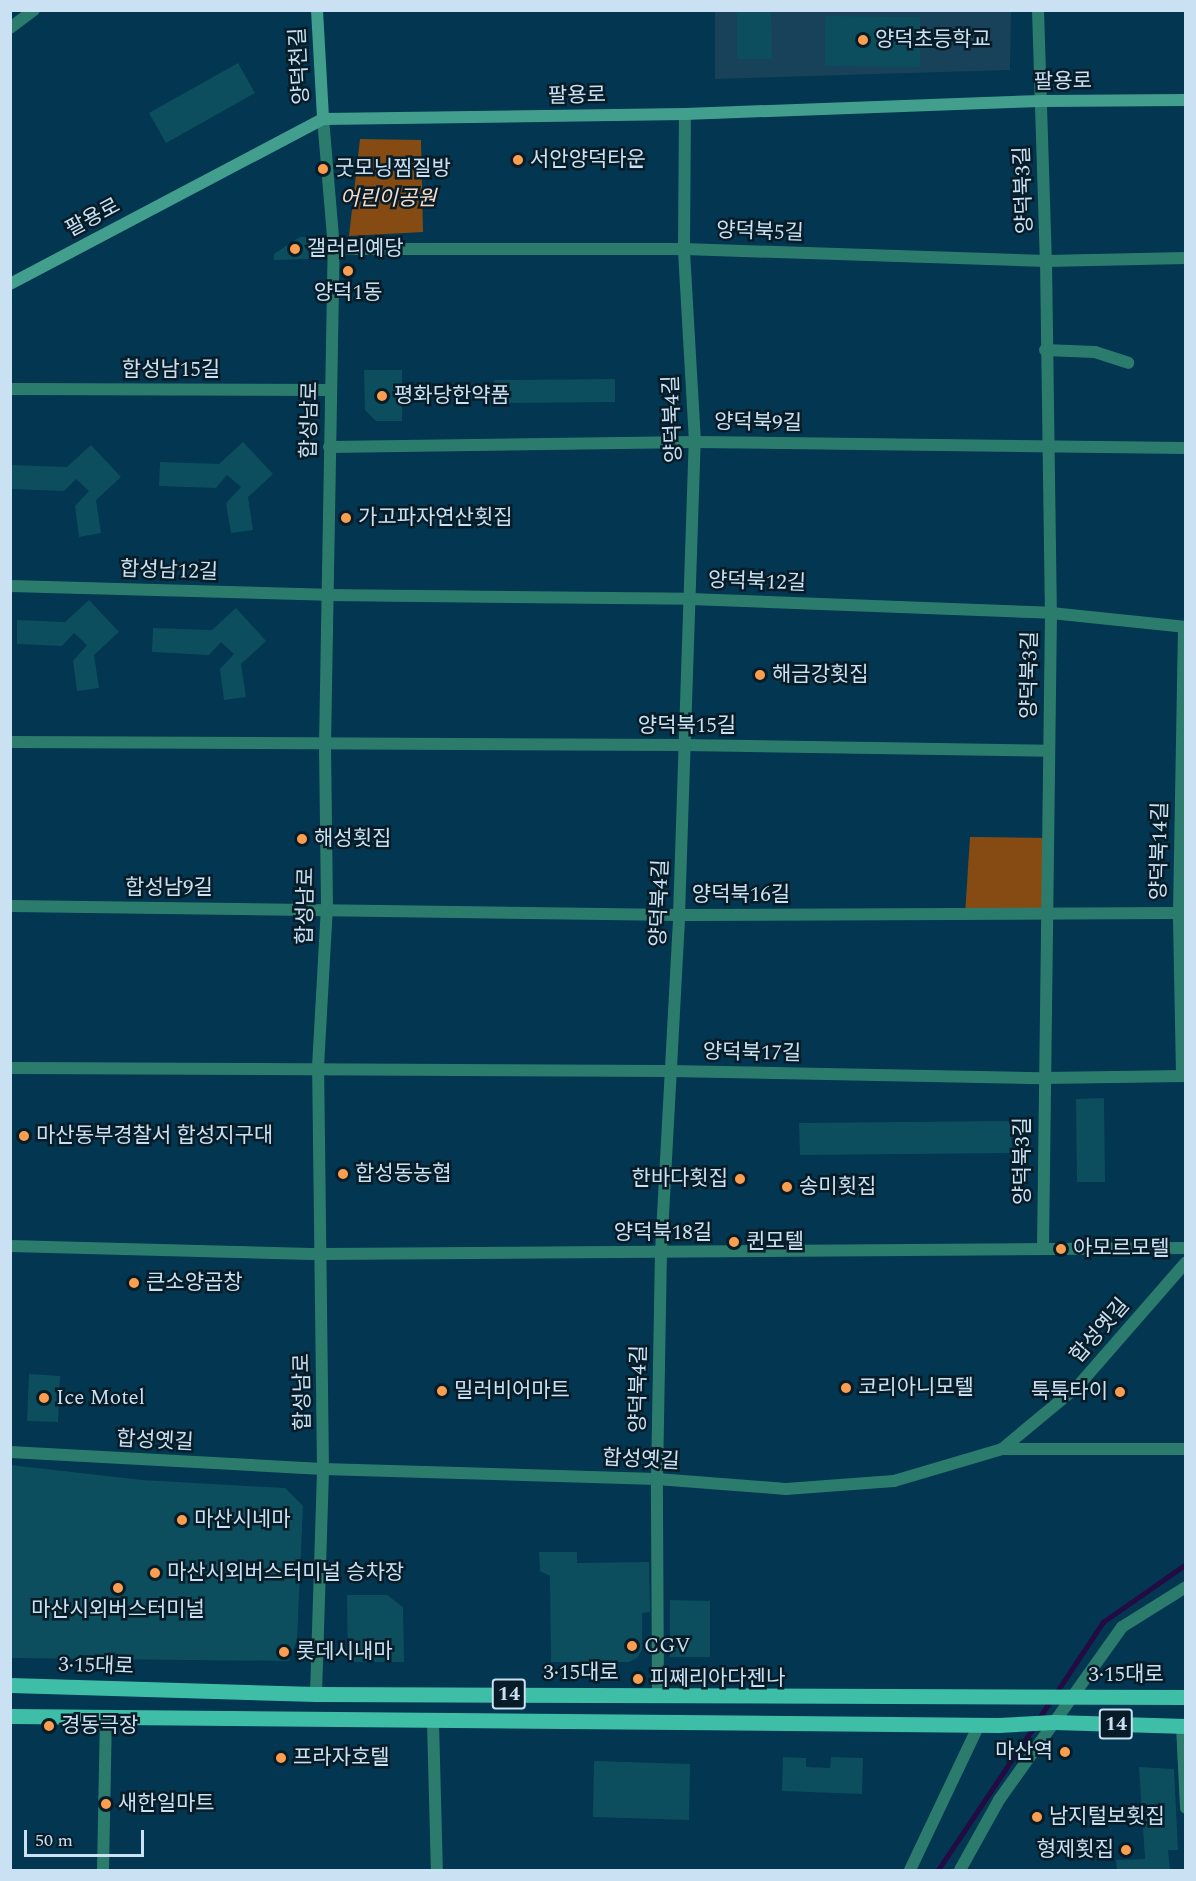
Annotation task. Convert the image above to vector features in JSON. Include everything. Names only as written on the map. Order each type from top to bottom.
[{"type":"main road","name":"양덕천길","points":[[317,10],[323,119]]},
{"type":"main road","name":"팔용로","points":[[10,284],[323,119],[686,114],[1042,101],[1185,100]]},
{"type":"main road","name":"3·15대로","points":[[10,1685],[316,1694],[1185,1696]]},
{"type":"main road","name":"14","points":[[10,1716],[433,1722],[979,1725],[1051,1723],[1184,1726]]},
{"type":"street","points":[[10,28],[34,10]]},
{"type":"street","name":"양덕북3길","points":[[1038,10],[1046,261],[1045,350],[1051,613],[1043,1078],[1043,1249]]},
{"type":"street","name":"양덕북4길","points":[[658,1695],[657,1479],[661,1252],[679,915],[695,441],[684,249],[686,114]]},
{"type":"street","name":"합성남로","points":[[316,1694],[323,1469],[318,1067],[327,908],[325,745],[334,249],[323,119]]},
{"type":"street","name":"양덕북5길","points":[[334,249],[684,249],[1046,261],[1185,258]]},
{"type":"street","points":[[1045,350],[1095,352],[1128,363]]},
{"type":"street","name":"합성남15길","points":[[10,389],[331,390]]},
{"type":"street","name":"양덕북9길","points":[[329,447],[695,441],[1185,448]]},
{"type":"street","name":"합성남12길","points":[[10,586],[327,595]]},
{"type":"street","name":"양덕북12길","points":[[327,595],[690,599],[1051,613],[1185,627]]},
{"type":"street","name":"양덕북14길","points":[[1184,1076],[1179,914],[1185,627]]},
{"type":"street","name":"양덕북15길","points":[[10,742],[685,745],[1049,751]]},
{"type":"street","name":"합성남9길","points":[[10,906],[327,908]]},
{"type":"street","name":"양덕북16길","points":[[327,908],[679,915],[1179,914]]},
{"type":"street","name":"양덕북17길","points":[[10,1068],[318,1067],[1043,1078],[1184,1076]]},
{"type":"street","name":"양덕북18길","points":[[10,1246],[321,1254],[1185,1248]]},
{"type":"street","name":"합성옛길","points":[[10,1452],[323,1469],[657,1479],[786,1489],[894,1481],[1002,1449],[1078,1386],[1185,1262]]},
{"type":"street","points":[[1002,1449],[1185,1449]]},
{"type":"street","points":[[960,1870],[999,1800],[1070,1696],[1122,1627],[1185,1587]]},
{"type":"street","points":[[104,1870],[106,1718]]},
{"type":"street","points":[[433,1722],[437,1870]]},
{"type":"street","points":[[910,1870],[979,1725]]},
{"type":"street","points":[[1184,1726],[1185,1808]]},
{"type":"shaded area","name":"양덕초등학교","points":[[715,11],[1011,11],[1010,70],[715,79]]},
{"type":"green space","name":"어린이공원","points":[[360,139],[421,140],[423,232],[349,236]]},
{"type":"green space","points":[[970,837],[1048,838],[1047,915],[965,915]]},
{"type":"building","points":[[737,10],[771,10],[772,59],[737,59]]},
{"type":"building","points":[[825,16],[920,17],[920,67],[825,66]]},
{"type":"building","points":[[238,63],[255,93],[166,143],[149,113]]},
{"type":"building","points":[[300,237],[308,237],[309,259],[274,260],[274,254]]},
{"type":"building","points":[[364,370],[402,370],[402,421],[376,421],[365,410]]},
{"type":"building","points":[[615,379],[615,402],[494,403],[494,380]]},
{"type":"building","points":[[243,442],[273,474],[248,497],[253,530],[231,533],[226,503],[241,487],[227,475],[216,488],[159,486],[160,462],[219,464]]},
{"type":"building","points":[[91,445],[121,477],[96,500],[101,533],[79,537],[75,506],[89,491],[76,479],[64,491],[10,489],[10,465],[67,467]]},
{"type":"building","points":[[89,600],[119,632],[94,655],[99,688],[77,691],[73,661],[87,645],[74,633],[62,646],[17,644],[17,620],[65,622]]},
{"type":"building","points":[[236,608],[266,641],[241,664],[246,697],[224,700],[220,669],[234,654],[221,642],[209,655],[152,652],[153,628],[212,630]]},
{"type":"building","points":[[1104,1098],[1105,1182],[1077,1182],[1076,1099]]},
{"type":"building","points":[[1011,1121],[1012,1153],[800,1155],[799,1123]]},
{"type":"building","name":"Ice Motel","points":[[29,1374],[60,1376],[58,1422],[27,1421]]},
{"type":"building","name":"마산시외버스터미널 승차장","points":[[10,1465],[142,1480],[285,1488],[303,1506],[297,1640],[289,1661],[10,1658]]},
{"type":"building","points":[[539,1552],[577,1552],[577,1563],[649,1562],[650,1612],[642,1613],[642,1650],[637,1658],[629,1662],[551,1662],[550,1576],[540,1571]]},
{"type":"building","points":[[347,1595],[387,1595],[403,1607],[404,1662],[348,1662]]},
{"type":"building","points":[[670,1600],[710,1601],[710,1657],[670,1657]]},
{"type":"building","points":[[783,1757],[806,1758],[806,1767],[830,1768],[831,1757],[863,1758],[862,1794],[782,1791]]},
{"type":"building","points":[[594,1761],[690,1764],[689,1820],[593,1817]]},
{"type":"building","points":[[1139,1767],[1174,1769],[1178,1850],[1168,1850],[1170,1870],[1117,1870],[1116,1860],[1145,1859]]},
{"type":"waterway","points":[[1056,1693],[1103,1622],[1186,1564]]},
{"type":"waterway","points":[[1039,1718],[1051,1700]]},
{"type":"waterway","points":[[938,1870],[1033,1728]]},
{"type":"place","name":"양덕초등학교","points":[[863,40]]},
{"type":"place","name":"서안양덕타운","points":[[518,160]]},
{"type":"place","name":"굿모닝찜질방","points":[[323,169]]},
{"type":"place","name":"갤러리예당","points":[[295,249]]},
{"type":"place","name":"양덕1동","points":[[348,271]]},
{"type":"place","name":"평화당한약품","points":[[382,396]]},
{"type":"place","name":"가고파자연산횟집","points":[[346,518]]},
{"type":"place","name":"해금강횟집","points":[[760,675]]},
{"type":"place","name":"해성횟집","points":[[302,839]]},
{"type":"place","name":"마산동부경찰서 합성지구대","points":[[24,1136]]},
{"type":"place","name":"합성동농협","points":[[343,1174]]},
{"type":"place","name":"한바다횟집","points":[[740,1179]]},
{"type":"place","name":"송미횟집","points":[[787,1187]]},
{"type":"place","name":"퀸모텔","points":[[734,1242]]},
{"type":"place","name":"아모르모텔","points":[[1061,1249]]},
{"type":"place","name":"큰소양곱창","points":[[134,1283]]},
{"type":"place","name":"코리아니모텔","points":[[846,1388]]},
{"type":"place","name":"밀러비어마트","points":[[442,1391]]},
{"type":"place","name":"툭툭타이","points":[[1120,1392]]},
{"type":"place","name":"Ice Motel","points":[[44,1398]]},
{"type":"place","name":"마산시네마","points":[[182,1520]]},
{"type":"place","name":"마산시외버스터미널 승차장","points":[[155,1573]]},
{"type":"place","name":"마산시외버스터미널","points":[[118,1588]]},
{"type":"place","name":"CGV","points":[[632,1646]]},
{"type":"place","name":"롯데시내마","points":[[284,1652]]},
{"type":"place","name":"피쩨리아다젠나","points":[[638,1679]]},
{"type":"place","name":"경동극장","points":[[49,1726]]},
{"type":"place","name":"마산역","points":[[1065,1752]]},
{"type":"place","name":"프라자호텔","points":[[281,1758]]},
{"type":"place","name":"새한일마트","points":[[106,1804]]},
{"type":"place","name":"남지털보횟집","points":[[1037,1817]]},
{"type":"place","name":"형제횟집","points":[[1126,1850]]}]
